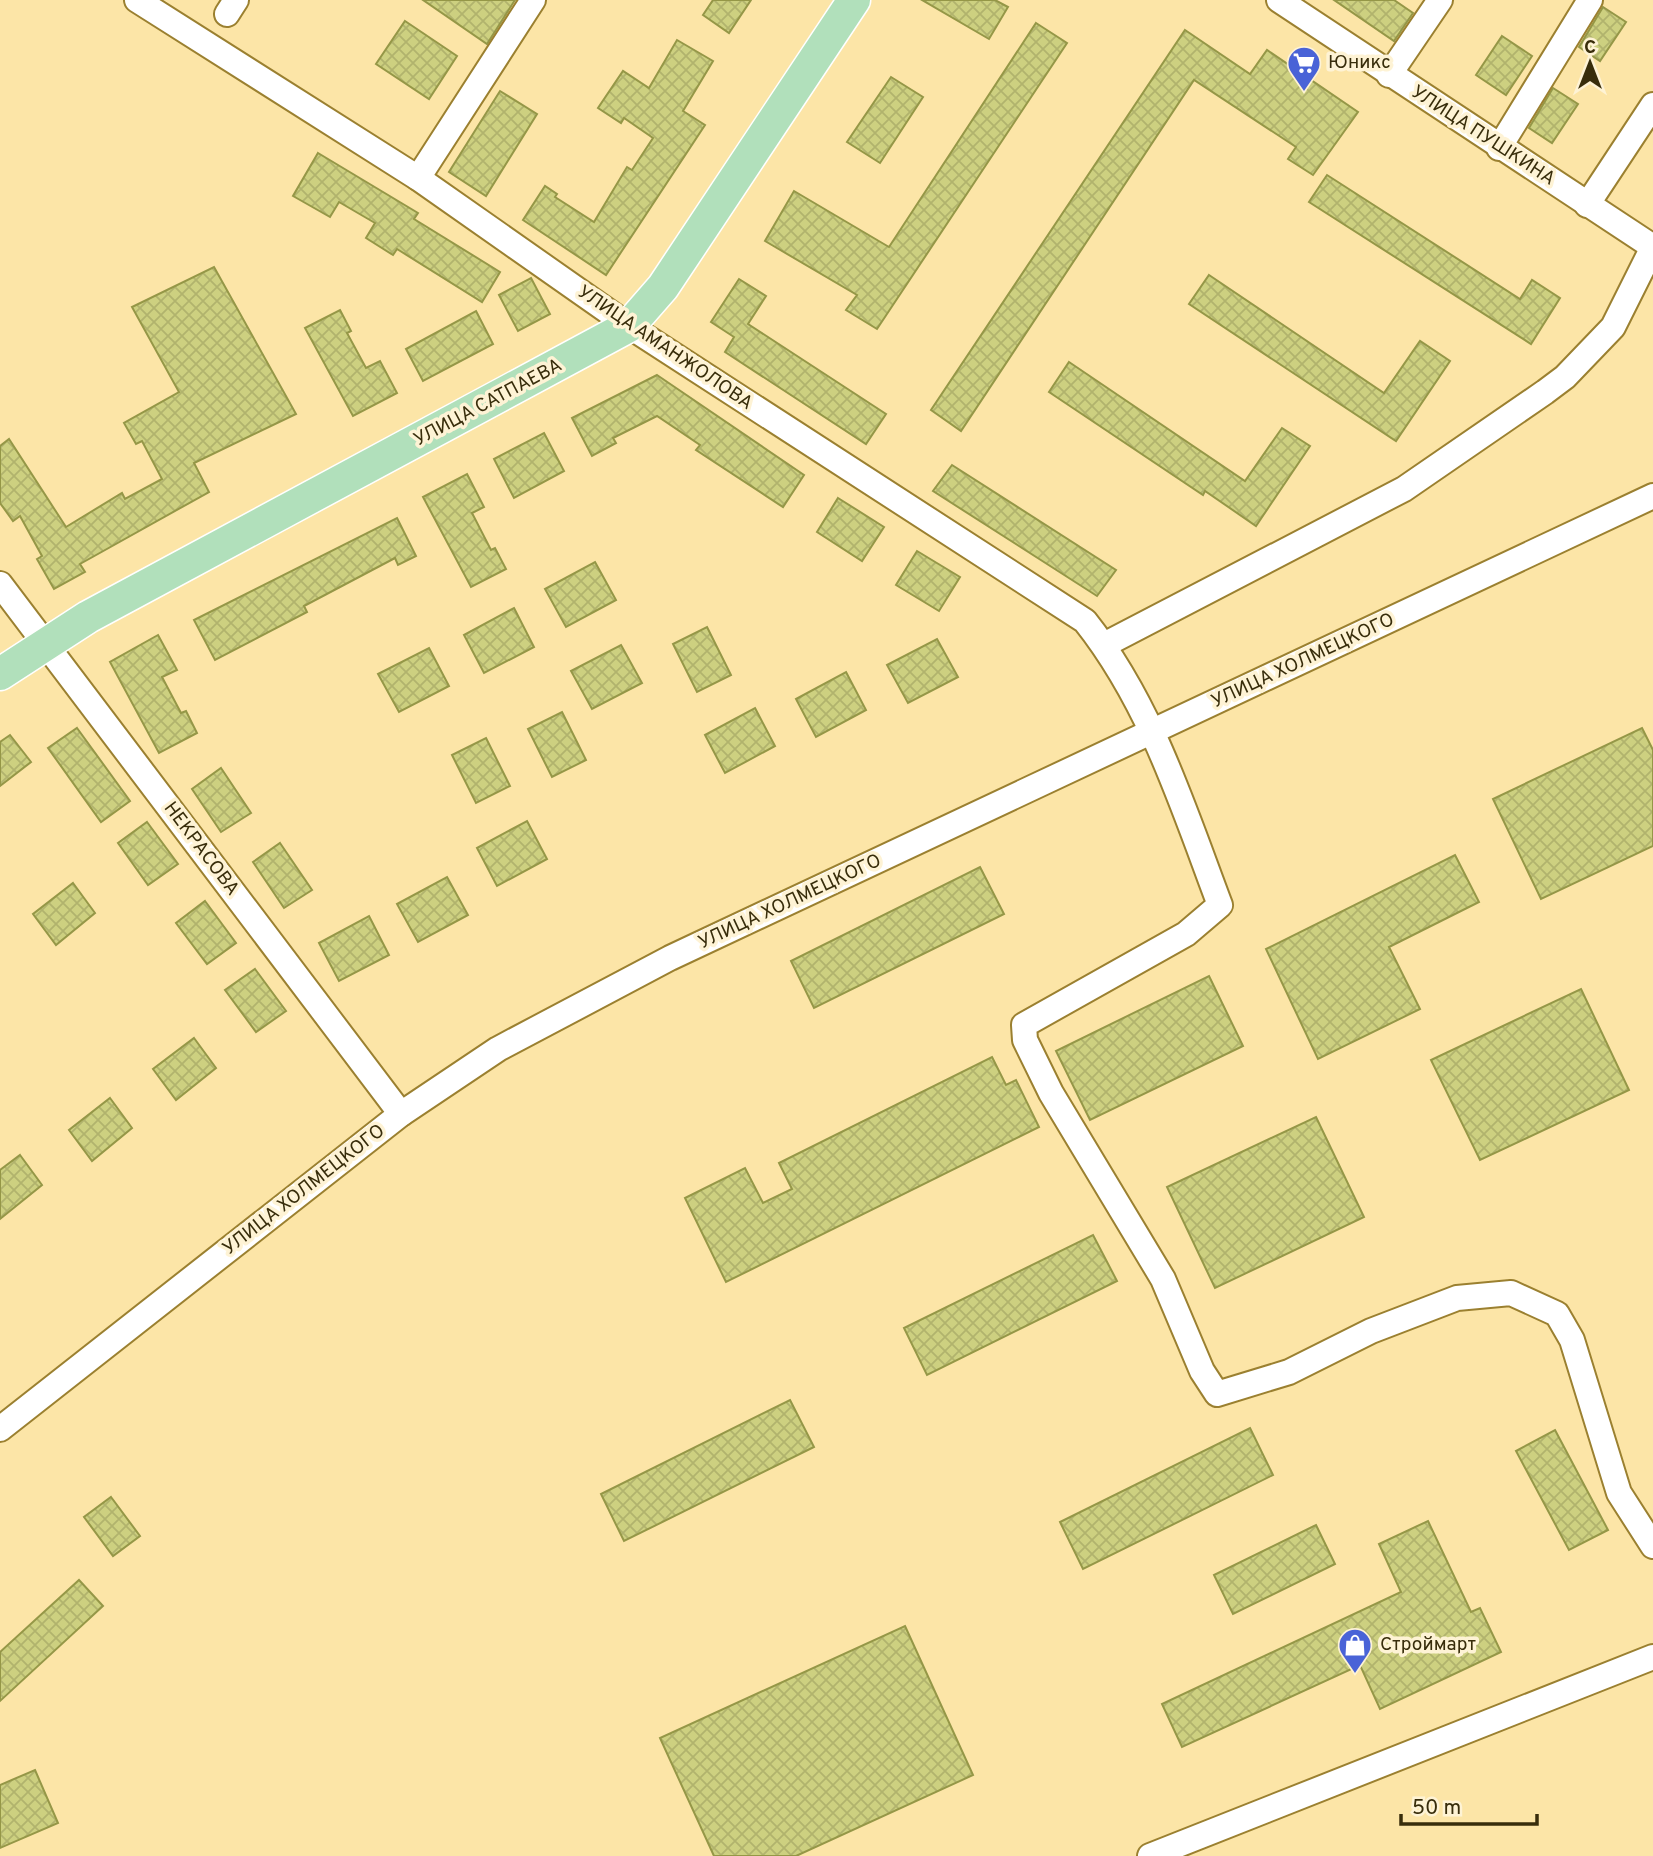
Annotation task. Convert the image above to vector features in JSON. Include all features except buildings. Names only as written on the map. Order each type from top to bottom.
[{"type":"main road","name":"УЛИЦА САТПАЕВА","points":[[0,674],[88,617],[629,326],[663,287],[854,0]]},
{"type":"street","name":"УЛИЦА АМАНЖОЛОВА","points":[[137,0],[418,178],[629,326],[1085,621],[1104,645],[1155,732],[1220,905],[1186,934],[1024,1025],[1025,1040],[1051,1093],[1163,1279],[1202,1371],[1217,1394],[1289,1372],[1371,1331],[1457,1298],[1511,1293],[1558,1314],[1576,1350],[1619,1493],[1653,1546]]},
{"type":"street","points":[[418,178],[533,0]]},
{"type":"street","name":"УЛИЦА ПУШКИНА","points":[[1279,0],[1653,247]]},
{"type":"street","points":[[1390,75],[1440,0]]},
{"type":"street","points":[[1500,148],[1590,0]]},
{"type":"street","points":[[1587,205],[1653,105]]},
{"type":"street","points":[[1104,645],[1404,489],[1545,392],[1565,377],[1613,327],[1653,247]]},
{"type":"street","name":"УЛИЦА ХОЛМЕЦКОГО","points":[[0,1429],[401,1114],[498,1049],[670,958],[1653,496]]},
{"type":"street","name":"НЕКРАСОВА","points":[[0,584],[401,1114]]},
{"type":"street","points":[[1150,1856],[1653,1657]]},
{"type":"place","name":"Юникс","points":[[1304,93]]},
{"type":"place","name":"Строймарт","points":[[1355,1675]]}]
